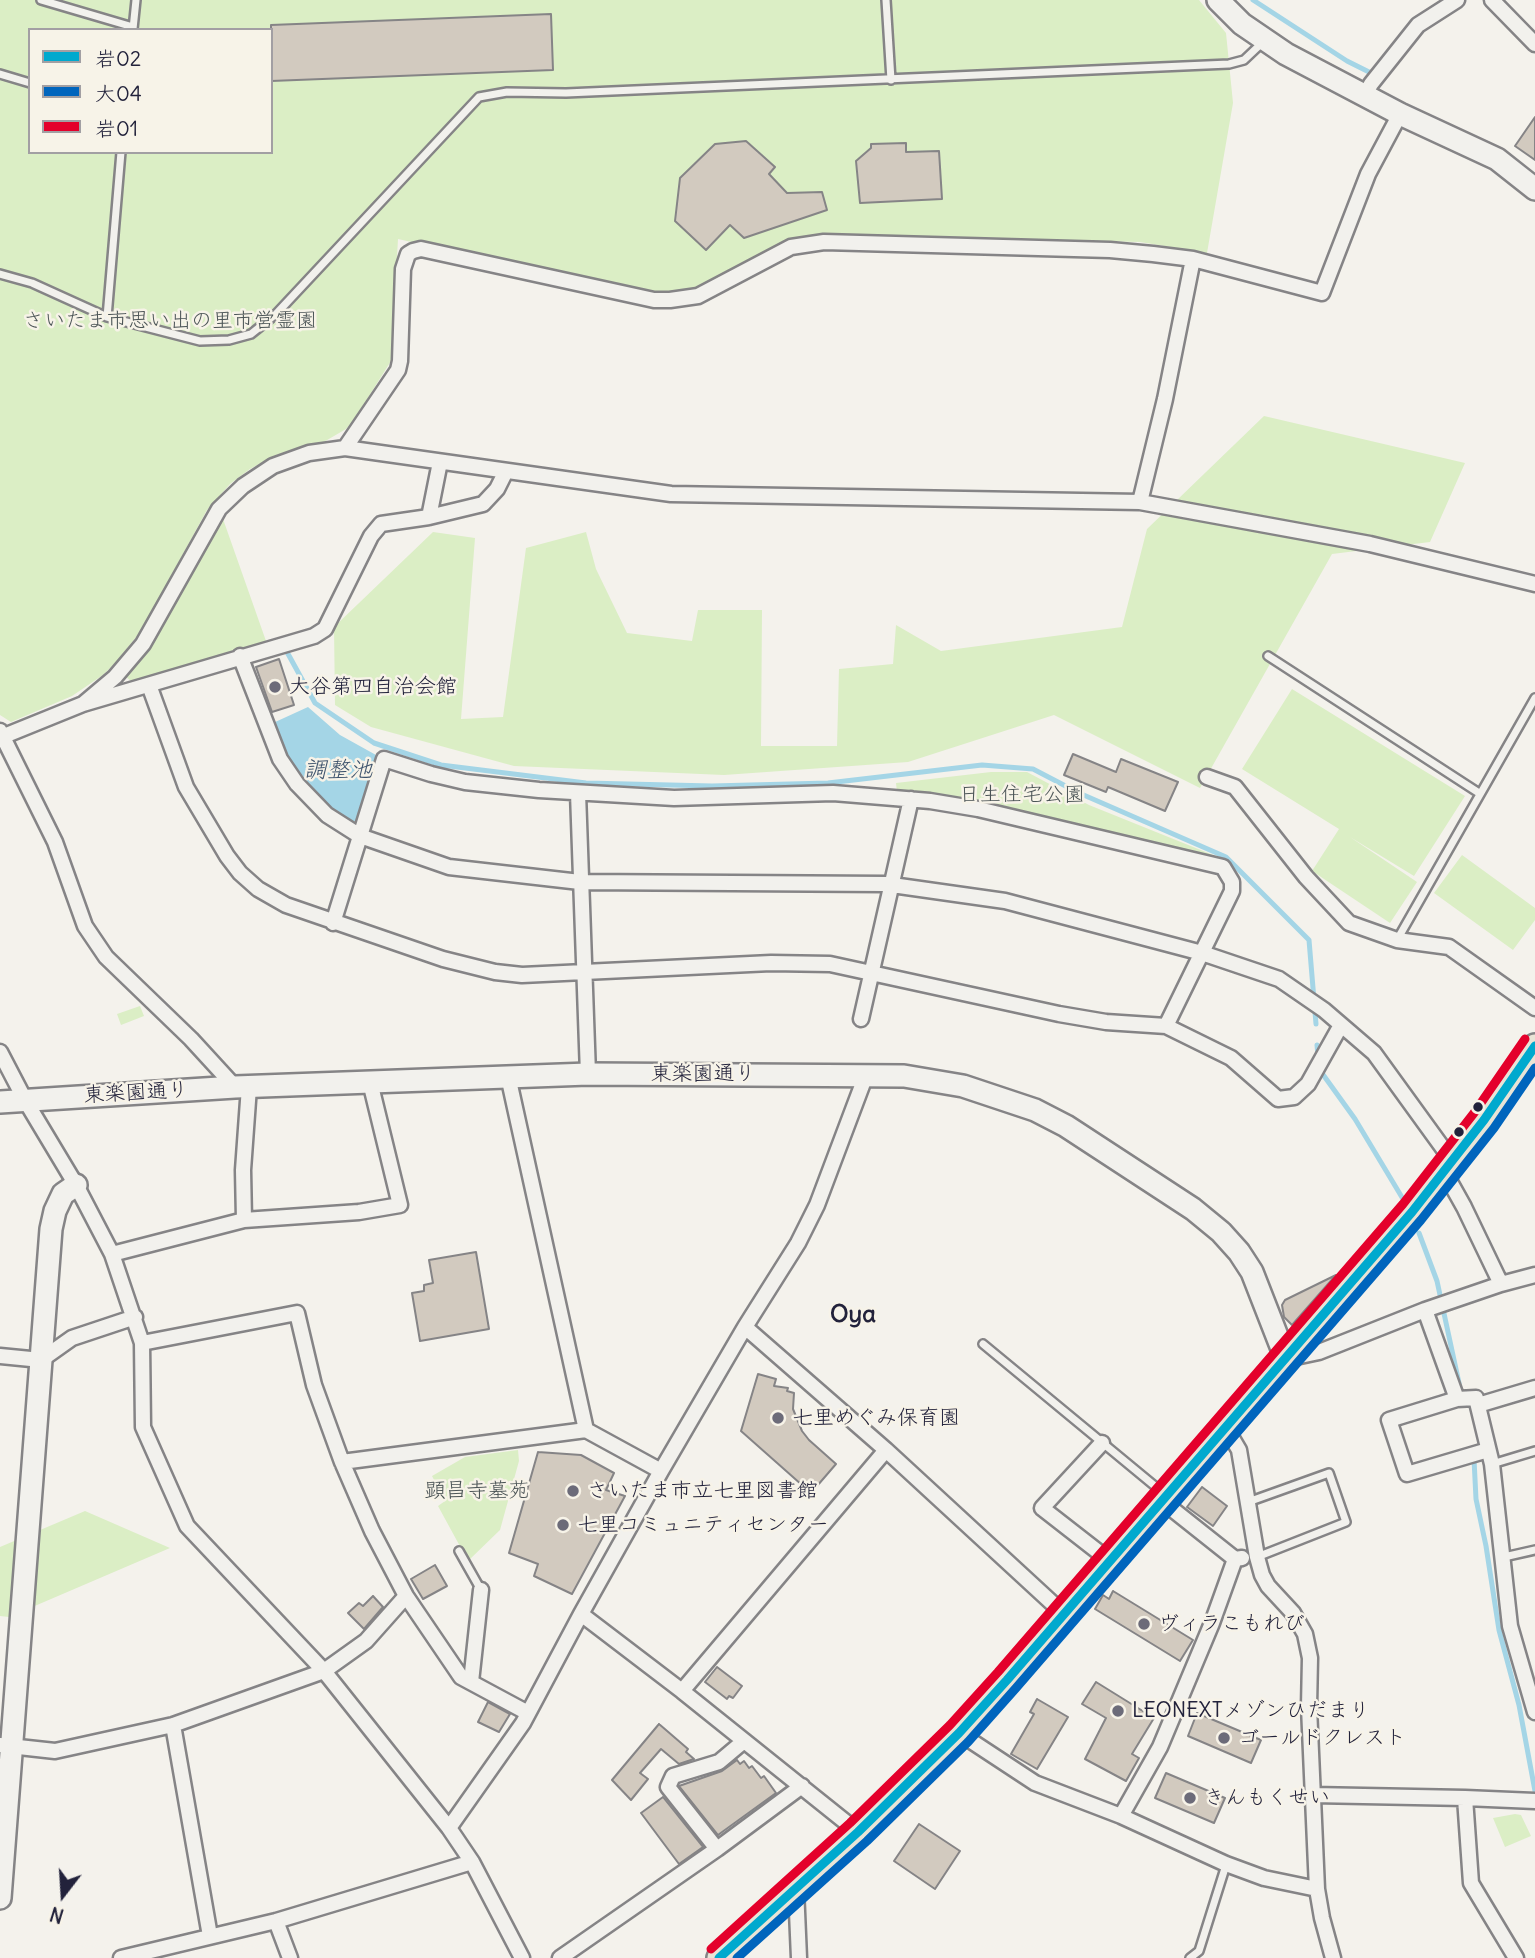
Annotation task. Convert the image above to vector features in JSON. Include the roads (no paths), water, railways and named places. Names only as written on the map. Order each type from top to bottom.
[{"type":"main road","points":[[722,1957],[858,1832],[959,1733],[1286,1359],[1449,1167],[1535,1046]]},
{"type":"street","points":[[1218,0],[1231,15],[1264,40],[1371,84],[1400,114],[1497,159],[1535,189]]},
{"type":"street","points":[[1371,84],[1419,25],[1457,0]]},
{"type":"street","points":[[1492,0],[1535,44]]},
{"type":"street","points":[[345,448],[398,369],[402,270],[408,254],[413,251],[421,250],[642,299],[670,300],[698,296],[791,247],[807,243],[1097,250],[1194,259],[1322,293],[1368,174],[1400,114]]},
{"type":"street","points":[[1140,502],[1194,259]]},
{"type":"street","points":[[83,704],[116,677],[143,644],[219,509],[243,486],[273,466],[309,453],[345,448],[671,494],[1140,502],[1370,544],[1535,584]]},
{"type":"street","points":[[429,517],[440,462]]},
{"type":"street","points":[[244,1220],[242,1087],[106,957],[85,926],[55,842],[2,734],[83,704],[314,636],[324,629],[370,536],[381,524],[429,517],[483,504],[497,489],[506,471]]},
{"type":"street","points":[[240,656],[280,759],[297,784],[327,815],[360,836],[449,867],[580,882],[891,884],[1006,901],[1202,953],[1279,979],[1324,1010],[1374,1053],[1449,1167],[1464,1207],[1501,1284]]},
{"type":"street","points":[[149,685],[186,787],[240,873],[258,889],[286,905],[443,959],[495,972],[522,975],[771,963],[830,964],[1059,1014],[1106,1022],[1166,1026],[1231,1058],[1278,1099],[1294,1097],[1308,1084],[1341,1025]]},
{"type":"street","points":[[333,923],[384,759],[465,782],[578,793],[674,798],[833,793],[911,799],[978,809],[1223,867],[1232,882],[1232,891],[1166,1026]]},
{"type":"street","points":[[1207,777],[1235,787],[1307,877],[1349,922],[1397,940],[1449,947],[1535,1008]]},
{"type":"street","points":[[578,793],[588,1074]]},
{"type":"street","points":[[860,1019],[911,799]]},
{"type":"street","points":[[0,1052],[112,1254],[142,1343],[143,1427],[187,1526],[324,1671],[449,1828],[472,1862],[522,1958]]},
{"type":"street","name":"東楽園通り","points":[[0,1102],[242,1087],[588,1074],[904,1076],[963,1086],[1035,1110],[1094,1143],[1193,1209],[1239,1252],[1252,1272],[1286,1359]]},
{"type":"street","points":[[449,1828],[528,1713],[580,1614],[661,1471],[745,1327],[798,1243],[817,1205],[866,1075]]},
{"type":"street","points":[[508,1076],[586,1430]]},
{"type":"street","points":[[112,1254],[244,1220],[359,1212],[401,1205],[370,1082]]},
{"type":"street","points":[[0,1898],[6,1745],[51,1229],[63,1194],[76,1185]]},
{"type":"street","points":[[1286,1359],[1319,1352],[1437,1306],[1535,1275]]},
{"type":"street","points":[[1437,1306],[1457,1399]]},
{"type":"street","points":[[142,1343],[297,1313],[314,1385],[342,1462],[372,1531],[406,1596],[461,1676],[528,1713]]},
{"type":"street","points":[[0,1356],[41,1360],[72,1338],[135,1317]]},
{"type":"street","points":[[745,1327],[886,1450],[1064,1614]]},
{"type":"street","points":[[1478,1405],[1535,1388]]},
{"type":"street","points":[[1490,1457],[1407,1474],[1389,1420],[1457,1399],[1476,1398],[1490,1457],[1504,1557],[1510,1626],[1535,1712]]},
{"type":"street","points":[[1226,1428],[1239,1450],[1257,1557],[1268,1586],[1293,1613],[1306,1634],[1310,1658],[1309,1707],[1317,1889],[1322,1919],[1334,1958]]},
{"type":"street","points":[[342,1462],[586,1430],[661,1471]]},
{"type":"street","points":[[1102,1443],[1042,1508],[1110,1561]]},
{"type":"street","points":[[682,1691],[886,1450]]},
{"type":"street","points":[[1162,1501],[1235,1559],[1257,1557]]},
{"type":"street","points":[[1121,1816],[1160,1747],[1212,1623],[1235,1559]]},
{"type":"street","points":[[471,1682],[481,1590]]},
{"type":"street","points":[[6,1745],[55,1751],[173,1725],[324,1671],[366,1641],[406,1596]]},
{"type":"street","points":[[580,1614],[682,1691],[858,1832]]},
{"type":"street","points":[[173,1725],[210,1936]]},
{"type":"street","points":[[959,1733],[1035,1783],[1121,1816],[1226,1864],[1264,1878],[1317,1889]]},
{"type":"street","points":[[717,1849],[668,1787],[673,1776],[719,1762],[744,1741]]},
{"type":"street","points":[[565,1957],[802,1786]]},
{"type":"street","points":[[1314,1795],[1465,1798],[1534,1804]]},
{"type":"street","points":[[1465,1798],[1471,1883],[1516,1958]]},
{"type":"street","points":[[121,1958],[276,1921],[472,1862]]},
{"type":"street","points":[[796,1888],[799,1958]]},
{"type":"street","points":[[276,1921],[290,1958]]},
{"type":"lane","points":[[41,0],[130,28]]},
{"type":"lane","points":[[133,28],[136,0]]},
{"type":"lane","points":[[886,0],[891,80]]},
{"type":"lane","points":[[0,274],[32,283],[107,317],[200,341],[229,340],[251,334],[276,314],[479,97],[507,92],[566,93],[1233,64],[1252,54],[1264,40]]},
{"type":"lane","points":[[0,74],[28,82]]},
{"type":"lane","points":[[107,317],[121,154]]},
{"type":"lane","points":[[1268,656],[1479,793]]},
{"type":"lane","points":[[1397,940],[1535,698]]},
{"type":"lane","points":[[983,1344],[1156,1488],[1162,1501]]},
{"type":"lane","points":[[1490,1457],[1535,1451]]},
{"type":"lane","points":[[1248,1502],[1329,1473],[1346,1522],[1257,1557]]},
{"type":"lane","points":[[1504,1557],[1535,1549]]},
{"type":"lane","points":[[459,1551],[481,1590]]},
{"type":"lane","points":[[1190,1958],[1199,1951],[1226,1864]]},
{"type":"water","name":"調整池","points":[[308,707],[340,735],[376,755],[357,820],[350,823],[319,796],[290,760],[273,723]]},
{"type":"waterway","points":[[1253,0],[1347,61],[1377,76]]},
{"type":"waterway","points":[[287,652],[315,703],[374,743],[441,765],[586,783],[712,786],[828,783],[982,765],[1033,769],[1079,793],[1226,857],[1309,940],[1316,1024]]},
{"type":"waterway","points":[[1317,1045],[1318,1056]]},
{"type":"waterway","points":[[1319,1069],[1355,1119],[1403,1199]]},
{"type":"waterway","points":[[1419,1233],[1437,1281],[1459,1383]]},
{"type":"waterway","points":[[1474,1459],[1476,1499],[1499,1630],[1519,1705],[1535,1791]]},
{"type":"place","name":"大谷第四自治会館","points":[[275,687]]},
{"type":"place","name":"七里めぐみ保育園","points":[[778,1418]]},
{"type":"place","name":"さいたま市立七里図書館","points":[[573,1491]]},
{"type":"place","name":"七里コミュニティセンター","points":[[563,1525]]},
{"type":"place","name":"ヴィラこもれび","points":[[1144,1624]]},
{"type":"place","name":"LEONEXTメゾンひだまり","points":[[1118,1711]]},
{"type":"place","name":"ゴールドクレスト","points":[[1224,1738]]},
{"type":"place","name":"きんもくせい","points":[[1190,1798]]},
{"type":"district","name":"Oya","points":[[853,1315]]},
{"type":"park label","name":"さいたま市思い出の里市営霊園","points":[[170,321]]},
{"type":"park label","name":"日生住宅公園","points":[[1022,795]]},
{"type":"park label","name":"顕昌寺墓苑","points":[[477,1491]]}]
